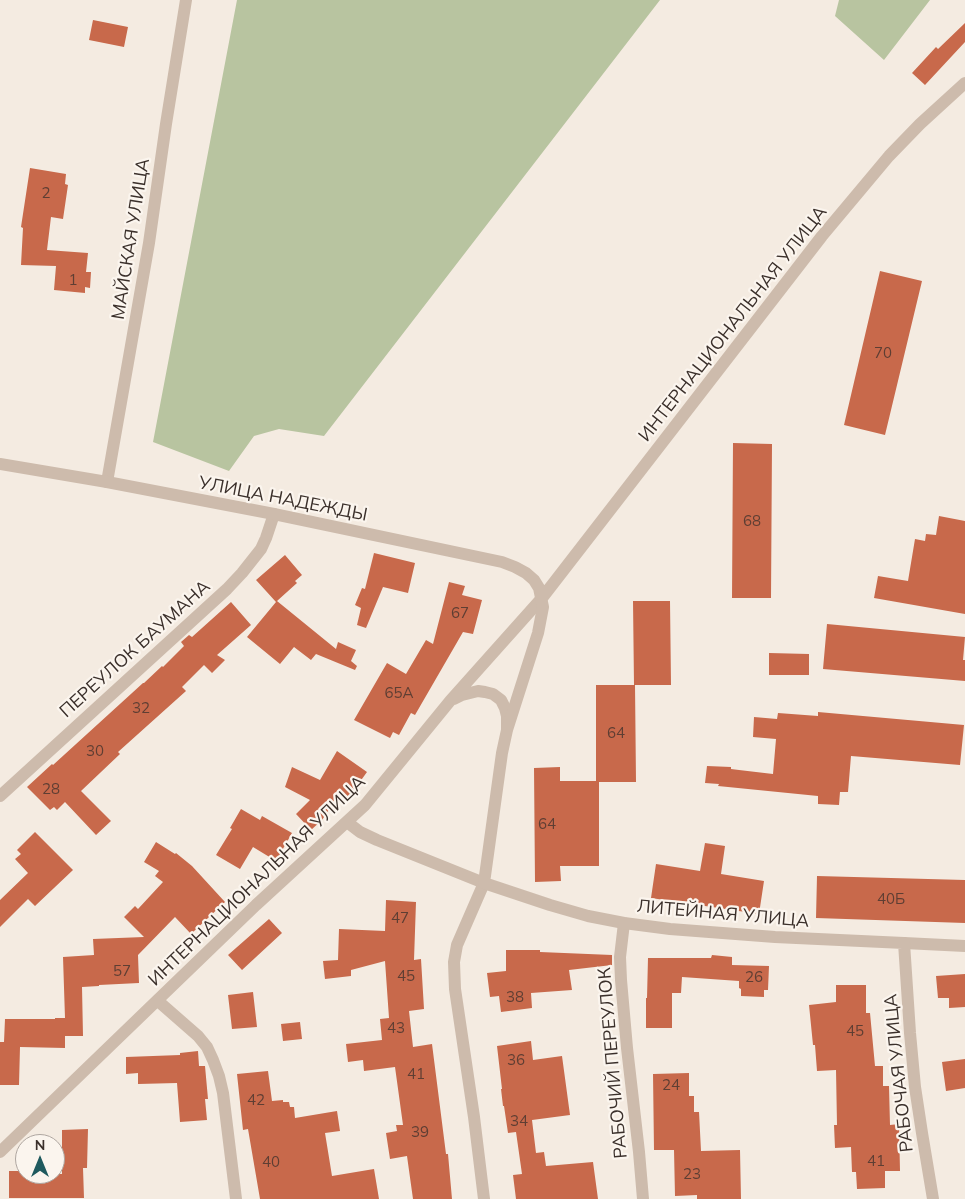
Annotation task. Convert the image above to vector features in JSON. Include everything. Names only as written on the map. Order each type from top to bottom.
[{"type":"street","name":"МАЙСКАЯ УЛИЦА","points":[[107,482],[149,243],[186,0]]},
{"type":"street","name":"ИНТЕРНАЦИОНАЛЬНАЯ УЛИЦА","points":[[0,1152],[374,795],[450,701],[542,598],[828,228],[889,156],[920,124],[965,83]]},
{"type":"street","name":"УЛИЦА НАДЕЖДЫ","points":[[0,464],[107,482],[274,514],[502,562],[526,573],[534,580],[542,598]]},
{"type":"street","name":"ПЕРЕУЛОК БАУМАНА","points":[[0,796],[227,589],[261,548],[274,514]]},
{"type":"street","points":[[484,1199],[455,989],[454,962],[457,945],[484,883],[498,775],[507,730],[538,632],[543,607],[542,598]]},
{"type":"street","points":[[450,701],[471,692],[493,694],[501,700],[505,708],[507,730]]},
{"type":"street","name":"ЛИТЕЙНАЯ УЛИЦА","points":[[347,822],[360,832],[377,840],[484,883],[588,916],[670,929],[904,944],[965,946]]},
{"type":"street","name":"РАБОЧИЙ ПЕРЕУЛОК","points":[[624,923],[620,957],[621,980],[626,1048],[643,1199]]},
{"type":"street","name":"РАБОЧАЯ УЛИЦА","points":[[904,944],[915,1087],[934,1199]]},
{"type":"street","points":[[158,1001],[198,1036],[213,1060],[223,1093],[236,1199]]},
{"type":"green space","points":[[237,0],[660,0],[324,436],[279,429],[254,436],[229,471],[153,442]]},
{"type":"green space","points":[[839,0],[930,0],[884,60],[835,16]]},
{"type":"building","points":[[93,20],[128,27],[124,47],[89,40]]},
{"type":"building","points":[[965,23],[965,42],[925,85],[912,73],[936,47],[938,49]]},
{"type":"building","points":[[30,168],[66,174],[65,184],[68,185],[63,219],[51,217],[47,250],[88,253],[86,272],[91,272],[90,288],[85,287],[85,293],[54,290],[56,266],[21,265],[23,228],[21,227]]},
{"type":"building","points":[[880,271],[922,281],[885,435],[844,425]]},
{"type":"building","points":[[733,443],[772,444],[771,598],[732,598]]},
{"type":"building","points":[[939,516],[965,521],[965,614],[874,598],[878,576],[908,581],[915,539],[925,541],[926,534],[936,535]]},
{"type":"building","points":[[374,553],[415,563],[408,593],[383,587],[366,628],[357,625],[361,608],[355,605],[362,588],[365,589]]},
{"type":"building","points":[[285,555],[302,575],[295,581],[297,583],[277,601],[336,649],[338,642],[356,650],[351,661],[357,666],[355,670],[316,654],[311,660],[294,647],[280,664],[247,637],[276,602],[256,580]]},
{"type":"building","points":[[449,582],[465,586],[462,595],[482,600],[473,634],[463,632],[415,715],[411,713],[399,735],[393,732],[390,738],[354,720],[387,663],[406,674],[426,640],[433,644]]},
{"type":"building","points":[[633,601],[670,601],[671,685],[635,685],[636,782],[599,782],[599,866],[560,866],[561,881],[535,882],[534,768],[560,767],[560,781],[596,781],[596,685],[634,685]]},
{"type":"building","points":[[231,602],[251,625],[217,655],[225,660],[212,673],[204,665],[182,687],[186,691],[118,752],[120,754],[81,791],[111,821],[96,835],[65,802],[57,810],[54,807],[50,810],[27,787],[163,667],[184,646],[181,642],[189,635],[192,637]]},
{"type":"building","points":[[827,624],[965,637],[963,660],[965,660],[965,681],[823,669]]},
{"type":"building","points":[[769,653],[809,654],[809,675],[769,675]]},
{"type":"building","points":[[818,712],[964,725],[960,765],[851,756],[848,792],[840,792],[839,805],[818,804],[818,796],[705,783],[707,766],[731,767],[731,769],[773,774],[776,739],[753,737],[754,717],[777,719],[778,713],[818,716]]},
{"type":"building","points":[[337,751],[367,772],[349,797],[341,792],[322,820],[311,830],[296,814],[310,800],[285,787],[292,767],[320,780]]},
{"type":"building","points":[[241,809],[260,820],[262,816],[292,833],[276,861],[253,847],[240,869],[216,855],[232,829],[230,828]]},
{"type":"building","points":[[35,832],[73,870],[35,906],[28,899],[0,927],[0,900],[28,873],[15,859],[21,854],[17,850]]},
{"type":"building","points":[[156,842],[176,853],[192,866],[225,902],[191,934],[175,917],[138,955],[139,983],[82,987],[83,1036],[65,1036],[65,1048],[20,1047],[19,1085],[0,1085],[0,1042],[4,1042],[5,1019],[65,1018],[63,957],[94,955],[93,939],[144,937],[124,917],[135,906],[138,909],[163,882],[155,876],[159,871],[144,862]]},
{"type":"building","points":[[705,843],[725,846],[721,874],[764,881],[759,914],[651,898],[656,864],[700,871]]},
{"type":"building","points":[[817,876],[965,880],[965,923],[816,918]]},
{"type":"building","points":[[386,900],[416,902],[414,960],[421,959],[424,1009],[409,1011],[413,1047],[432,1044],[446,1154],[448,1154],[452,1199],[413,1199],[407,1156],[390,1159],[386,1133],[397,1131],[396,1125],[403,1125],[395,1067],[364,1071],[363,1060],[348,1062],[346,1044],[382,1040],[380,1019],[389,1018],[385,961],[351,970],[351,976],[325,979],[323,961],[338,960],[339,929],[385,931]]},
{"type":"building","points":[[269,919],[282,933],[242,970],[228,955]]},
{"type":"building","points":[[506,950],[540,950],[540,952],[612,955],[612,965],[569,970],[572,990],[531,993],[532,1008],[501,1012],[499,996],[490,997],[487,973],[506,971]]},
{"type":"building","points":[[712,955],[732,957],[732,965],[769,966],[768,990],[764,990],[764,997],[741,996],[739,981],[682,977],[681,993],[672,993],[672,1028],[646,1028],[648,958],[711,958]]},
{"type":"building","points":[[965,974],[965,1007],[949,1008],[949,998],[938,998],[936,976]]},
{"type":"building","points":[[836,985],[866,985],[866,1013],[870,1013],[875,1066],[883,1066],[883,1086],[889,1086],[890,1125],[899,1124],[900,1171],[885,1171],[885,1188],[857,1189],[856,1172],[852,1172],[851,1147],[835,1148],[834,1125],[837,1125],[836,1070],[817,1071],[809,1005],[836,1002]]},
{"type":"building","points":[[253,992],[257,1027],[232,1029],[228,995]]},
{"type":"building","points":[[300,1022],[302,1039],[283,1041],[281,1024]]},
{"type":"building","points":[[531,1041],[533,1060],[562,1056],[570,1115],[532,1120],[536,1153],[544,1152],[546,1166],[593,1162],[598,1199],[516,1199],[513,1175],[522,1174],[516,1132],[508,1133],[503,1106],[497,1046]]},
{"type":"building","points":[[198,1051],[199,1066],[205,1066],[208,1099],[205,1099],[207,1120],[180,1122],[177,1083],[138,1084],[138,1073],[126,1074],[126,1057],[180,1055],[180,1053]]},
{"type":"building","points":[[965,1059],[965,1088],[946,1091],[942,1062]]},
{"type":"building","points":[[268,1071],[272,1101],[283,1100],[283,1102],[289,1102],[290,1107],[294,1107],[295,1118],[337,1111],[340,1131],[325,1133],[332,1176],[374,1169],[379,1199],[260,1199],[248,1129],[243,1130],[237,1074]]},
{"type":"building","points":[[689,1073],[689,1096],[694,1096],[694,1112],[699,1112],[701,1151],[740,1150],[741,1199],[697,1199],[697,1195],[675,1196],[674,1150],[654,1150],[653,1074]]},
{"type":"building","points":[[88,1129],[87,1168],[83,1168],[84,1198],[9,1198],[9,1171],[15,1171],[15,1184],[65,1184],[65,1134],[62,1134],[62,1130]]}]
